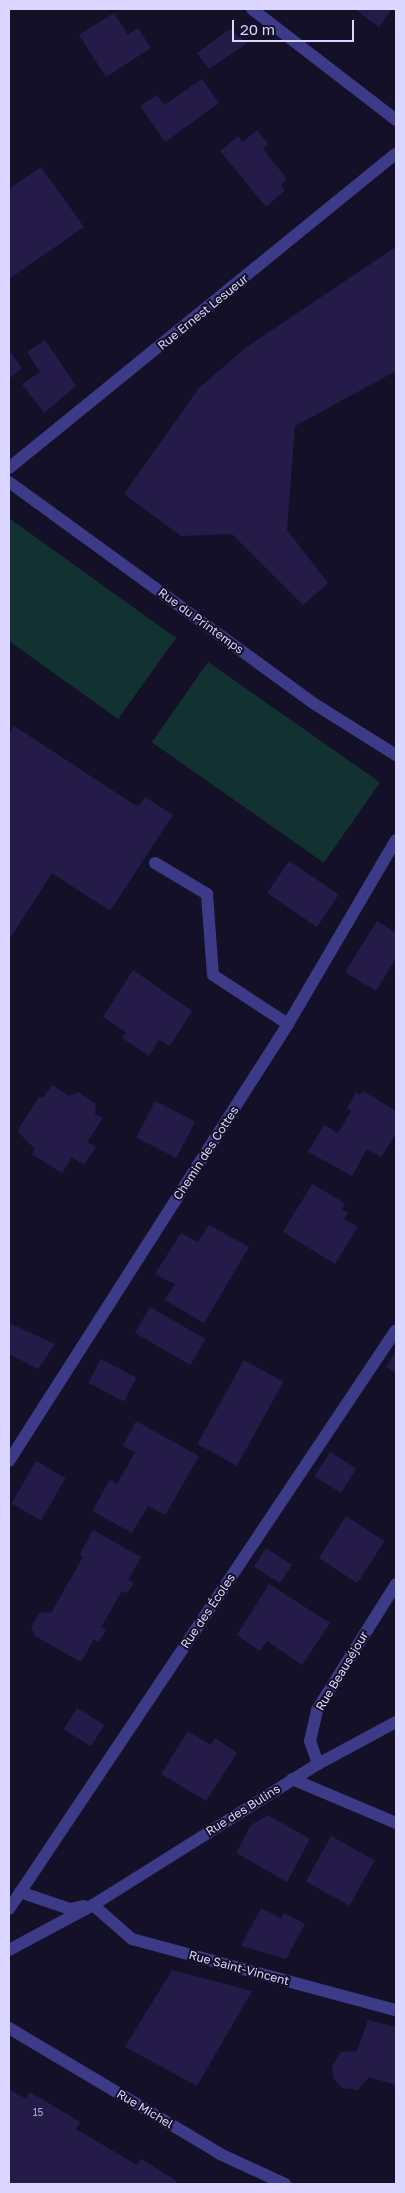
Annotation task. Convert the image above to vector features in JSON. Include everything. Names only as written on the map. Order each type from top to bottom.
[{"type":"street","points":[[252,9],[396,120]]},
{"type":"street","name":"Rue Ernest Lesueur","points":[[9,468],[396,154]]},
{"type":"street","name":"Rue du Printemps","points":[[9,482],[314,703],[396,755]]},
{"type":"street","name":"Chemin des Cottes","points":[[9,1461],[288,1024],[396,840]]},
{"type":"street","points":[[155,863],[206,894],[213,975],[288,1024]]},
{"type":"street","name":"Rue des Écoles","points":[[20,1892],[396,1330]]},
{"type":"street","name":"Rue Beauséjour","points":[[318,1764],[310,1741],[317,1710],[396,1584]]},
{"type":"street","name":"Rue des Bulins","points":[[9,1950],[93,1905],[318,1764],[396,1722]]},
{"type":"street","points":[[292,1780],[396,1822]]},
{"type":"street","points":[[9,1909],[20,1892]]},
{"type":"street","name":"Rue des Bulins","points":[[20,1892],[70,1909],[93,1905]]},
{"type":"street","name":"Rue Saint-Vincent","points":[[93,1905],[132,1939],[396,2010]]},
{"type":"street","name":"Rue Michel","points":[[9,2028],[220,2154],[285,2184]]},
{"type":"green space","points":[[9,518],[176,638],[118,719],[9,641]]},
{"type":"green space","points":[[208,662],[380,782],[324,863],[152,742]]},
{"type":"building","points":[[354,9],[392,9],[379,27]]},
{"type":"building","points":[[114,13],[128,35],[138,28],[151,48],[106,77],[79,35]]},
{"type":"building","points":[[230,29],[247,43],[209,69],[197,53]]},
{"type":"building","points":[[202,79],[219,103],[165,142],[140,106],[157,95],[164,105]]},
{"type":"building","points":[[257,130],[268,144],[263,149],[287,179],[281,185],[285,190],[266,207],[220,151],[238,136],[243,142]]},
{"type":"building","points":[[41,167],[84,227],[9,279],[9,189]]},
{"type":"building","points":[[396,247],[396,371],[295,426],[287,530],[328,583],[303,605],[232,534],[181,536],[124,494],[199,388],[248,346]]},
{"type":"building","points":[[45,340],[76,386],[44,413],[22,384],[40,372],[27,352]]},
{"type":"building","points":[[9,350],[22,368],[9,379]]},
{"type":"building","points":[[14,726],[138,807],[145,797],[173,815],[110,911],[52,873],[9,940],[9,734]]},
{"type":"building","points":[[289,861],[339,895],[317,927],[267,893]]},
{"type":"building","points":[[377,921],[396,933],[396,958],[376,991],[345,972]]},
{"type":"building","points":[[133,970],[192,1011],[170,1046],[159,1040],[149,1056],[122,1038],[126,1032],[103,1017]]},
{"type":"building","points":[[52,1085],[69,1096],[78,1092],[96,1104],[95,1114],[103,1118],[87,1142],[96,1147],[84,1165],[72,1157],[62,1173],[32,1154],[35,1149],[17,1131],[39,1097],[43,1098]]},
{"type":"building","points":[[363,1091],[396,1111],[396,1133],[381,1157],[367,1149],[352,1176],[308,1152],[324,1125],[338,1133],[351,1111],[347,1108],[356,1092],[360,1095]]},
{"type":"building","points":[[155,1101],[195,1121],[176,1158],[136,1138]]},
{"type":"building","points":[[312,1184],[345,1203],[342,1209],[348,1213],[344,1219],[358,1227],[335,1264],[283,1232]]},
{"type":"building","points":[[209,1225],[249,1247],[204,1323],[165,1300],[175,1284],[155,1274],[181,1233],[198,1242]]},
{"type":"building","points":[[150,1307],[205,1339],[190,1365],[135,1333]]},
{"type":"building","points":[[9,1323],[55,1344],[38,1369],[9,1354]]},
{"type":"building","points":[[396,1351],[396,1373],[386,1367]]},
{"type":"building","points":[[101,1359],[136,1378],[124,1402],[88,1383]]},
{"type":"building","points":[[244,1360],[283,1382],[237,1466],[197,1444]]},
{"type":"building","points":[[136,1421],[199,1456],[165,1515],[148,1506],[132,1533],[92,1511],[110,1480],[117,1484],[135,1452],[123,1446]]},
{"type":"building","points":[[330,1452],[356,1468],[341,1493],[315,1477]]},
{"type":"building","points":[[36,1461],[65,1478],[41,1520],[12,1503]]},
{"type":"building","points":[[346,1516],[385,1541],[357,1583],[319,1558]]},
{"type":"building","points":[[93,1530],[141,1557],[128,1580],[134,1583],[127,1593],[122,1591],[101,1627],[106,1630],[99,1642],[94,1639],[81,1662],[35,1636],[31,1627],[40,1612],[51,1613],[83,1557],[80,1554]]},
{"type":"building","points":[[266,1548],[292,1565],[280,1583],[254,1566]]},
{"type":"building","points":[[269,1584],[330,1623],[302,1665],[267,1641],[260,1651],[237,1635]]},
{"type":"building","points":[[77,1708],[104,1725],[91,1746],[64,1729]]},
{"type":"building","points":[[188,1731],[211,1745],[215,1738],[237,1753],[206,1801],[161,1774]]},
{"type":"building","points":[[268,1815],[310,1839],[287,1882],[236,1853],[251,1825]]},
{"type":"building","points":[[331,1836],[375,1860],[350,1906],[306,1881]]},
{"type":"building","points":[[261,1908],[281,1918],[284,1913],[305,1924],[286,1959],[241,1946]]},
{"type":"building","points":[[172,1970],[252,1991],[197,2086],[125,2047]]},
{"type":"building","points":[[368,2020],[396,2027],[396,2085],[369,2077],[358,2090],[342,2088],[333,2078],[332,2066],[341,2052],[357,2051]]},
{"type":"building","points":[[9,2089],[26,2099],[30,2092],[80,2122],[76,2129],[137,2165],[141,2159],[177,2181],[175,2184],[9,2184]]}]
